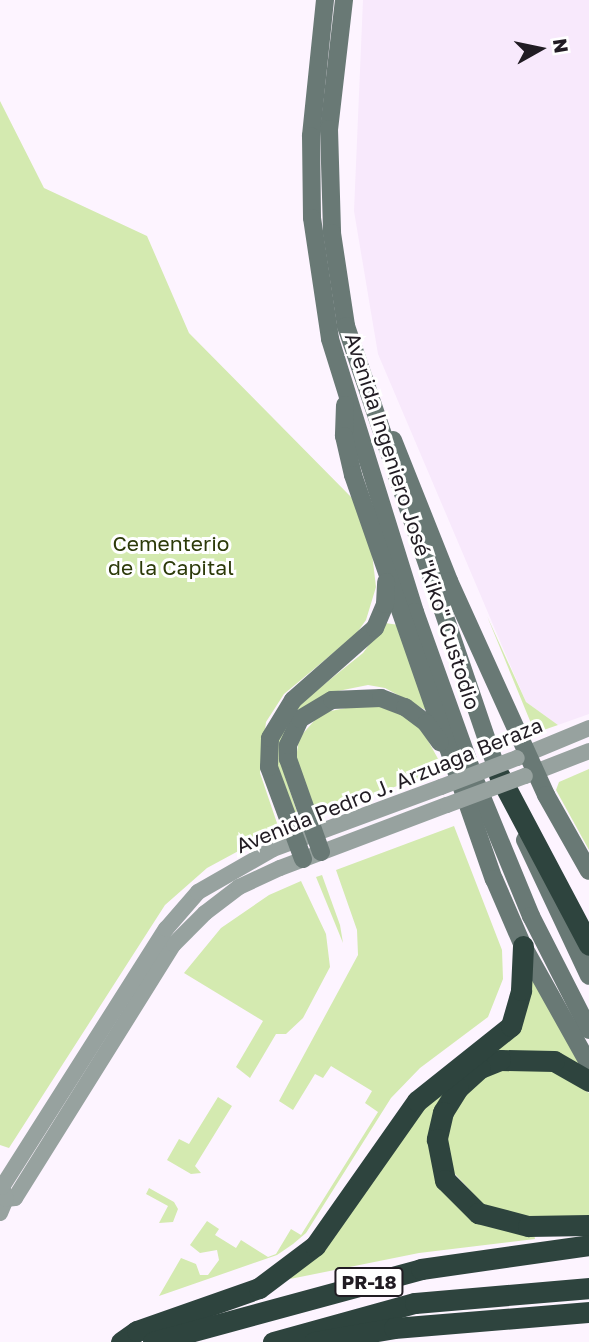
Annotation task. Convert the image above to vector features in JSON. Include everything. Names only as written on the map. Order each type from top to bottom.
[{"type":"highway","points":[[499,775],[589,945]]},
{"type":"highway","points":[[121,1342],[137,1331],[259,1288],[315,1247],[417,1101],[511,1026],[521,990],[523,946]]},
{"type":"highway","points":[[589,1081],[554,1061],[500,1060],[480,1068],[458,1088],[443,1112],[438,1139],[446,1180],[478,1213],[528,1226],[589,1225]]},
{"type":"highway","name":"PR-18","points":[[153,1342],[421,1269],[589,1245]]},
{"type":"highway","points":[[273,1342],[415,1303],[589,1288]]},
{"type":"highway","points":[[314,1342],[394,1328],[589,1312]]},
{"type":"main road","name":"Avenida Ingeniero José \"Kiko\" Custodio","points":[[325,0],[314,81],[312,218],[330,339],[426,645],[486,808],[541,939],[589,1030]]},
{"type":"main road","name":"Avenida Ingeniero José \"Kiko\" Custodio","points":[[344,0],[329,129],[332,233],[346,326],[499,775],[534,863],[589,976]]},
{"type":"main road","points":[[345,393],[344,436],[386,572],[455,770],[523,946],[589,1064]]},
{"type":"main road","points":[[370,397],[405,464],[530,774],[589,872]]},
{"type":"main road","points":[[303,859],[268,767],[270,738],[293,700],[375,628],[385,604],[386,572]]},
{"type":"main road","points":[[321,852],[296,791],[288,745],[300,719],[320,704],[356,696],[381,698],[405,708],[426,723],[455,770]]},
{"type":"street","name":"Avenida Pedro J. Arzuaga Beraza","points":[[3,1206],[2,1187],[166,929],[198,892],[235,869],[295,841],[523,756],[589,728]]},
{"type":"street","name":"Avenida Pedro J. Arzuaga Beraza","points":[[3,1206],[15,1198],[174,944],[239,887],[321,852],[589,751]]},
{"type":"shaded area","points":[[363,0],[589,0],[589,714],[558,725],[526,702],[378,354],[354,211]]},
{"type":"green space","name":"Cementerio de la Capital","points":[[0,101],[44,188],[147,236],[189,333],[352,498],[372,553],[376,587],[366,620],[356,634],[284,694],[266,722],[260,773],[279,829],[207,868],[165,905],[9,1148],[0,1145]]},
{"type":"green space","points":[[487,616],[526,702],[558,725],[535,733]]},
{"type":"green space","points":[[385,623],[399,625],[431,713],[385,688],[368,685],[333,692],[282,754],[284,773],[297,812],[291,815],[275,773],[275,744],[291,711],[363,653]]},
{"type":"green space","points":[[370,703],[406,716],[421,728],[442,766],[425,773],[426,776],[314,815],[296,759],[299,738],[321,713]]},
{"type":"green space","points":[[589,769],[589,850],[556,790],[559,782]]},
{"type":"green space","points":[[454,826],[502,950],[503,979],[488,1017],[420,1068],[391,1098],[306,1233],[277,1255],[159,1296],[181,1258],[196,1264],[200,1275],[208,1275],[219,1260],[217,1250],[200,1253],[190,1245],[207,1221],[219,1229],[215,1235],[236,1248],[241,1240],[268,1257],[276,1254],[291,1229],[301,1235],[378,1112],[365,1103],[372,1091],[331,1066],[323,1078],[315,1074],[293,1110],[279,1101],[358,955],[357,930],[336,870]]},
{"type":"green space","points":[[322,875],[340,925],[343,943],[316,877]]},
{"type":"green space","points":[[301,881],[326,934],[330,967],[303,1018],[286,1034],[276,1034],[250,1078],[236,1067],[263,1021],[184,973],[221,928],[269,895]]},
{"type":"green space","points":[[530,975],[584,1065],[518,1055],[445,1099],[439,1178],[534,1234],[535,1239],[419,1253],[290,1279],[418,1107],[494,1048]]},
{"type":"green space","points":[[536,1065],[558,1072],[589,1093],[589,1218],[524,1218],[483,1204],[454,1173],[446,1143],[449,1121],[469,1089],[487,1073]]},
{"type":"green space","points":[[218,1097],[232,1106],[195,1166],[201,1173],[191,1174],[167,1160],[179,1139],[189,1144]]},
{"type":"green space","points":[[149,1188],[174,1202],[178,1209],[173,1222],[159,1223],[168,1206],[146,1194]]}]
